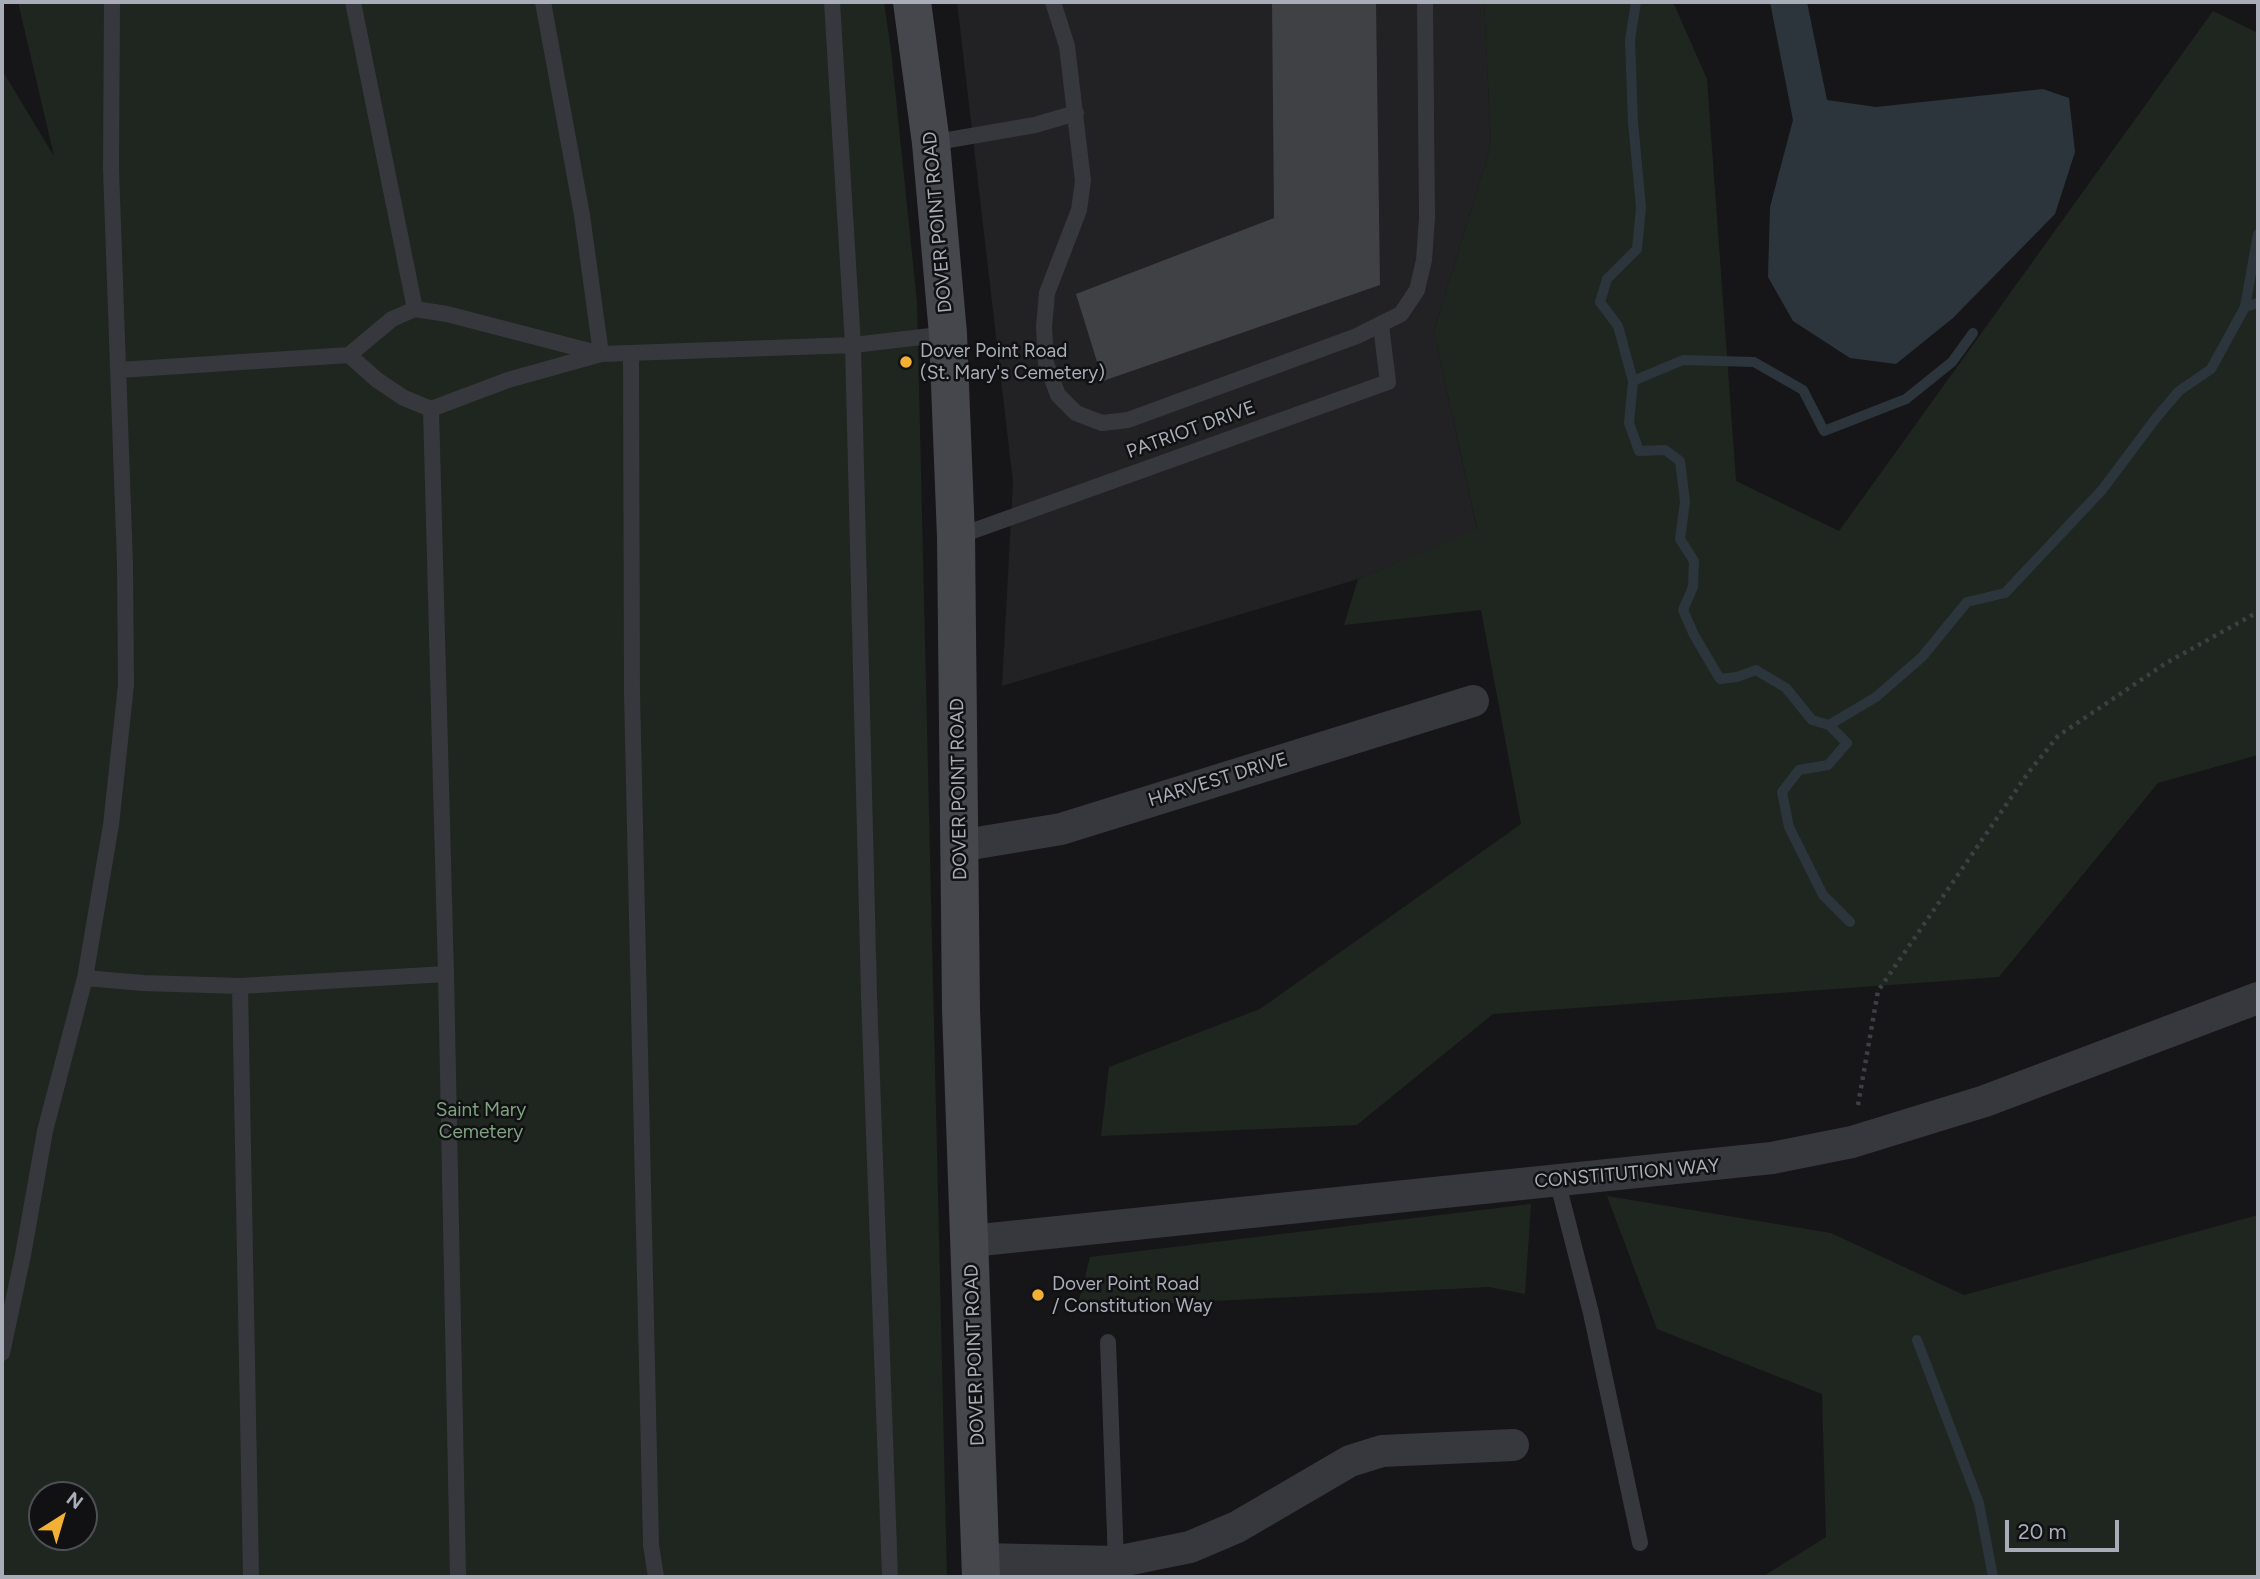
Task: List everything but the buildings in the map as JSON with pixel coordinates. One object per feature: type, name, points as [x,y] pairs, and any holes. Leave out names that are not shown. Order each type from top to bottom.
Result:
[{"type":"main road","name":"DOVER POINT ROAD","points":[[912,2],[931,143],[948,334],[956,537],[961,1009],[981,1568]]},
{"type":"street","name":"HARVEST DRIVE","points":[[959,846],[1061,829],[1473,701]]},
{"type":"street","name":"CONSTITUTION WAY","points":[[971,1241],[1772,1158],[1852,1142],[1984,1101],[2258,998]]},
{"type":"street","points":[[981,1568],[1120,1569],[1190,1547],[1237,1527],[1350,1461],[1382,1451],[1513,1446]]},
{"type":"lane","points":[[2,1353],[45,1130],[85,978],[111,825],[126,685],[119,369],[111,169],[112,2]]},
{"type":"lane","points":[[354,2],[415,309]]},
{"type":"lane","points":[[542,2],[582,215],[601,354]]},
{"type":"lane","points":[[832,2],[853,345],[869,995],[890,1577]]},
{"type":"lane","points":[[1053,2],[1067,46],[1083,181],[1079,210],[1047,293],[1044,327],[1046,363],[1058,395],[1076,413],[1102,423],[1128,420],[1381,326],[1401,314],[1417,290],[1424,260],[1427,218],[1425,2]]},
{"type":"lane","points":[[931,143],[1035,125],[1076,113]]},
{"type":"lane","points":[[119,369],[349,355],[392,319],[415,309],[447,314],[601,354],[853,345],[948,334]]},
{"type":"lane","name":"PATRIOT DRIVE","points":[[956,537],[1388,382],[1381,326]]},
{"type":"lane","points":[[349,355],[377,380],[404,398],[431,409],[508,380],[601,354]]},
{"type":"lane","points":[[632,354],[632,693],[651,1545],[656,1577]]},
{"type":"lane","points":[[431,409],[458,1577]]},
{"type":"lane","points":[[85,978],[240,986],[446,974]]},
{"type":"lane","points":[[240,986],[251,1577]]},
{"type":"lane","points":[[1557,1180],[1591,1313],[1640,1543]]},
{"type":"lane","points":[[1108,1342],[1120,1569]]},
{"type":"path","points":[[1852,1142],[1878,990],[2028,773],[2058,736],[2166,663],[2258,612]]},
{"type":"shaded area","points":[[957,2],[1484,2],[1491,145],[1434,331],[1477,530],[1358,579],[1002,686],[1013,482]]},
{"type":"shaded area","points":[[1770,2],[1807,2],[1827,100],[1876,107],[2043,89],[2069,98],[2075,152],[2055,214],[1953,318],[1896,364],[1850,358],[1793,321],[1768,277],[1770,207],[1793,120]]},
{"type":"green space","name":"Saint Mary Cemetery","points":[[18,2],[884,2],[917,302],[947,1577],[2,1577],[2,70],[54,156]]},
{"type":"green space","points":[[1484,2],[1673,2],[1707,79],[1736,481],[1839,531],[2213,11],[2258,33],[2258,755],[2158,783],[1999,977],[1493,1014],[1357,1125],[1101,1136],[1109,1067],[1260,1009],[1521,824],[1481,610],[1344,625],[1358,579],[1477,529],[1434,331],[1491,145]]},
{"type":"green space","points":[[1607,1196],[1831,1233],[1964,1295],[2258,1215],[2258,1577],[1762,1577],[1826,1537],[1822,1394],[1657,1329]]},
{"type":"green space","points":[[1531,1204],[1525,1294],[1489,1287],[1077,1308],[1090,1257]]},
{"type":"waterway","points":[[1636,2],[1630,40],[1633,122],[1641,207],[1637,249],[1607,279],[1600,302],[1618,326],[1633,381],[1629,423],[1639,451],[1665,450],[1680,461],[1685,502],[1680,539],[1694,561],[1693,587],[1683,610],[1694,635],[1720,679],[1737,677],[1756,670],[1786,688],[1812,720],[1829,725],[1847,743],[1828,765],[1799,770],[1782,792],[1789,827],[1823,895],[1850,922]]},
{"type":"waterway","points":[[2245,307],[2258,234]]},
{"type":"waterway","points":[[1829,725],[1876,697],[1922,657],[1967,602],[2005,593],[2102,490],[2179,391],[2211,369],[2245,307],[2258,303]]},
{"type":"waterway","points":[[1633,381],[1683,360],[1754,362],[1803,390],[1824,431],[1906,399],[1952,362],[1973,333]]},
{"type":"waterway","points":[[1917,1340],[1979,1503],[1993,1577]]},
{"type":"place","name":"Dover Point Road (St. Mary's Cemetery)","points":[[906,362]]},
{"type":"place","name":"Dover Point Road / Constitution Way","points":[[1038,1295]]}]
